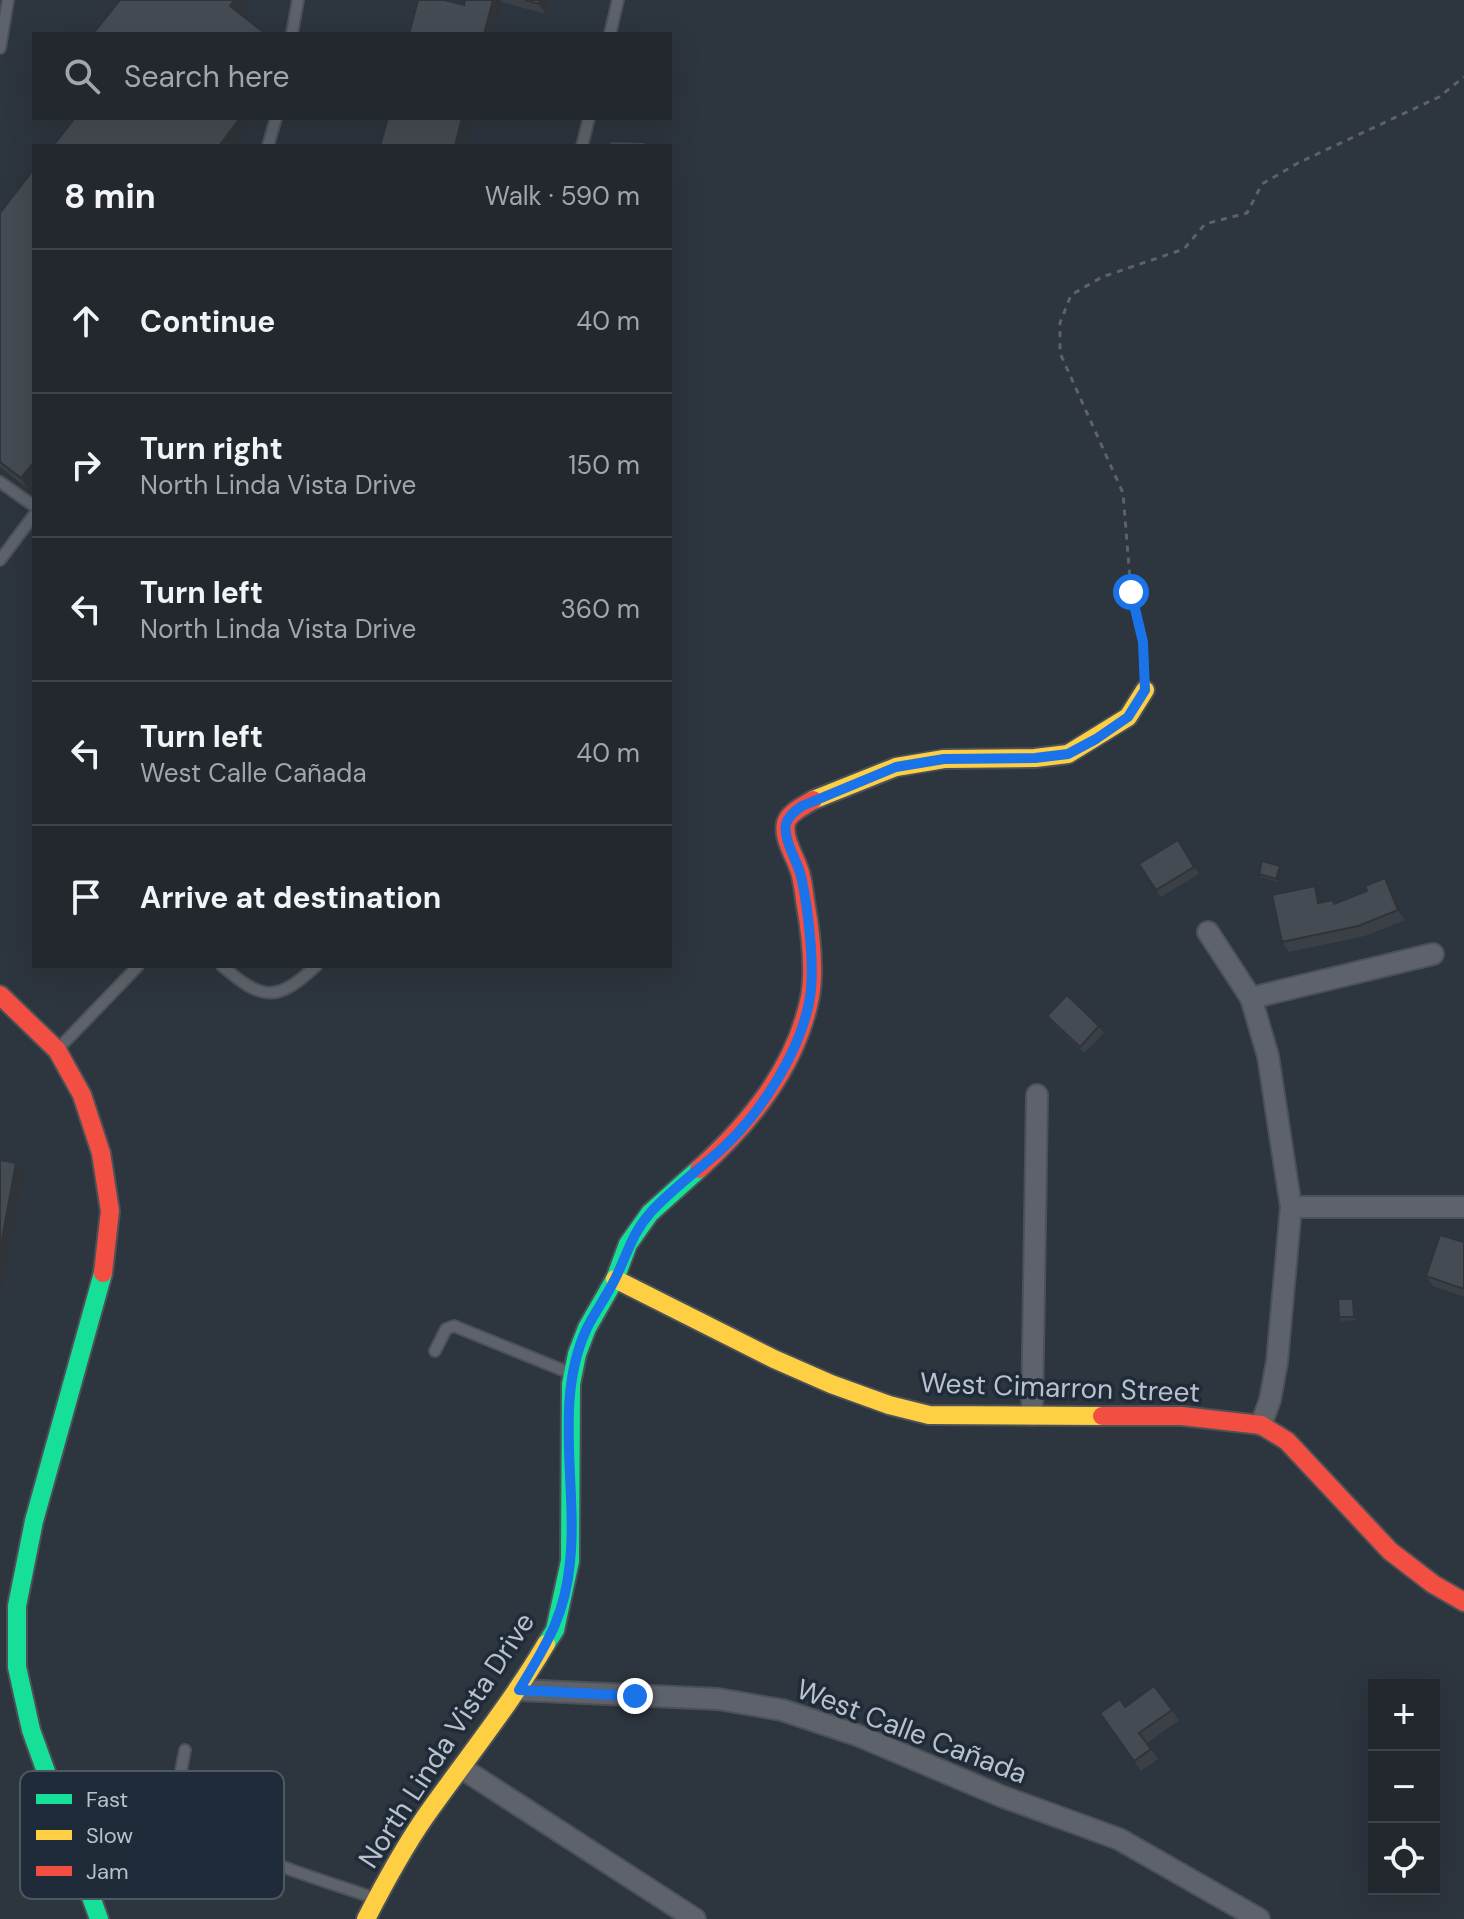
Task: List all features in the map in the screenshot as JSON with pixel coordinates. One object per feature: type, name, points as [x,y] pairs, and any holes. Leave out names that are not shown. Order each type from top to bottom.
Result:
[{"type":"street","name":"North Linda Vista Drive","points":[[366,1919],[424,1819],[519,1690],[555,1630],[570,1561],[573,1374],[587,1328],[615,1279],[628,1244],[650,1213],[726,1145],[763,1103],[795,1044],[810,996],[810,942],[801,874],[787,836],[786,823],[792,813],[814,799],[896,767],[944,759],[1035,758],[1068,754],[1128,717],[1145,690]]},
{"type":"street","points":[[1208,932],[1251,998],[1268,1056],[1291,1207],[1277,1362],[1270,1400],[1261,1425]]},
{"type":"street","points":[[1251,998],[1433,954]]},
{"type":"street","points":[[0,995],[57,1050],[82,1095],[101,1153],[110,1211],[103,1276],[15,1591],[17,1667],[28,1717],[47,1771]]},
{"type":"street","points":[[1032,1415],[1037,1095]]},
{"type":"street","points":[[1291,1207],[1464,1207]]},
{"type":"street","name":"West Cimarron Street","points":[[615,1279],[703,1326],[890,1407],[929,1415],[1182,1416],[1261,1425],[1287,1441],[1390,1551],[1433,1584],[1464,1602]]},
{"type":"street","name":"West Calle Cañada","points":[[519,1690],[718,1699],[782,1710],[857,1735],[1001,1796],[1119,1839],[1259,1919]]},
{"type":"street","points":[[463,1769],[695,1919]]},
{"type":"street","points":[[92,1899],[99,1919]]},
{"type":"lane","points":[[0,48],[8,0]]},
{"type":"lane","points":[[292,32],[298,0]]},
{"type":"lane","points":[[610,32],[618,0]]},
{"type":"lane","points":[[269,144],[275,120]]},
{"type":"lane","points":[[582,144],[588,120]]},
{"type":"lane","points":[[0,482],[32,505]]},
{"type":"lane","points":[[0,560],[32,518]]},
{"type":"lane","points":[[57,1050],[136,968]]},
{"type":"lane","points":[[225,968],[253,989],[273,994],[294,986],[314,968]]},
{"type":"lane","points":[[435,1351],[446,1329],[454,1326],[573,1374]]},
{"type":"lane","points":[[183,1771],[185,1750]]},
{"type":"lane","points":[[284,1868],[313,1875],[376,1899]]},
{"type":"path","points":[[1145,690],[1143,642],[1131,592],[1123,493],[1060,353],[1060,323],[1071,295],[1102,277],[1184,249],[1205,224],[1247,213],[1262,184],[1298,163],[1439,97],[1464,77]]},
{"type":"building","points":[[120,0],[234,0],[230,6],[263,32],[95,32]]},
{"type":"building","points":[[418,0],[444,0],[464,5],[465,0],[493,0],[485,32],[410,32]]},
{"type":"building","points":[[73,120],[238,120],[220,144],[55,144]]},
{"type":"building","points":[[387,120],[462,120],[456,144],[381,144]]},
{"type":"building","points":[[609,141],[646,142],[646,144],[609,144]]},
{"type":"building","points":[[32,172],[32,464],[21,478],[0,462],[0,213]]},
{"type":"building","points":[[1178,840],[1194,867],[1156,890],[1139,864]]},
{"type":"building","points":[[1262,861],[1280,866],[1276,879],[1259,874]]},
{"type":"building","points":[[1385,878],[1398,910],[1358,926],[1282,942],[1272,895],[1315,886],[1318,903],[1333,900],[1334,904],[1367,891],[1365,886]]},
{"type":"building","points":[[1067,995],[1099,1026],[1080,1047],[1047,1016]]},
{"type":"building","points":[[0,1160],[16,1163],[0,1250]]},
{"type":"building","points":[[1440,1235],[1464,1242],[1464,1289],[1426,1276]]},
{"type":"building","points":[[1338,1299],[1353,1299],[1354,1317],[1339,1317]]},
{"type":"building","points":[[1154,1686],[1172,1710],[1139,1733],[1151,1749],[1134,1761],[1100,1713],[1120,1699],[1125,1707]]},
{"type":"traffic: fast","points":[[546,1644],[555,1630],[570,1561],[571,1384],[577,1354],[587,1328],[615,1279],[628,1244],[650,1213],[699,1169]]},
{"type":"traffic: fast","points":[[46,1771],[31,1730],[17,1667],[17,1606],[34,1521],[103,1273]]},
{"type":"traffic: fast","points":[[92,1899],[99,1919]]},
{"type":"traffic: slow","points":[[813,800],[896,767],[944,759],[1035,758],[1068,754],[1128,717],[1145,690]]},
{"type":"traffic: slow","points":[[615,1279],[774,1359],[889,1405],[929,1415],[1102,1416]]},
{"type":"traffic: slow","points":[[366,1919],[417,1829],[503,1710],[546,1644]]},
{"type":"traffic: jam","points":[[699,1169],[736,1133],[768,1092],[794,1047],[803,1023],[811,986],[810,936],[802,879],[785,830],[790,816],[813,800]]},
{"type":"traffic: jam","points":[[0,995],[57,1050],[82,1095],[101,1153],[110,1211],[103,1273]]},
{"type":"traffic: jam","points":[[1102,1416],[1182,1416],[1261,1425],[1287,1441],[1390,1551],[1433,1584],[1464,1602]]},
{"type":"route","points":[[635,1696],[519,1690],[555,1630],[564,1599],[570,1561],[571,1384],[577,1354],[587,1328],[615,1279],[628,1244],[650,1213],[726,1145],[763,1103],[795,1044],[810,996],[810,929],[801,874],[787,836],[786,823],[792,813],[814,799],[896,767],[944,759],[1035,758],[1068,754],[1096,739],[1128,717],[1145,690],[1143,642],[1131,592]]}]
